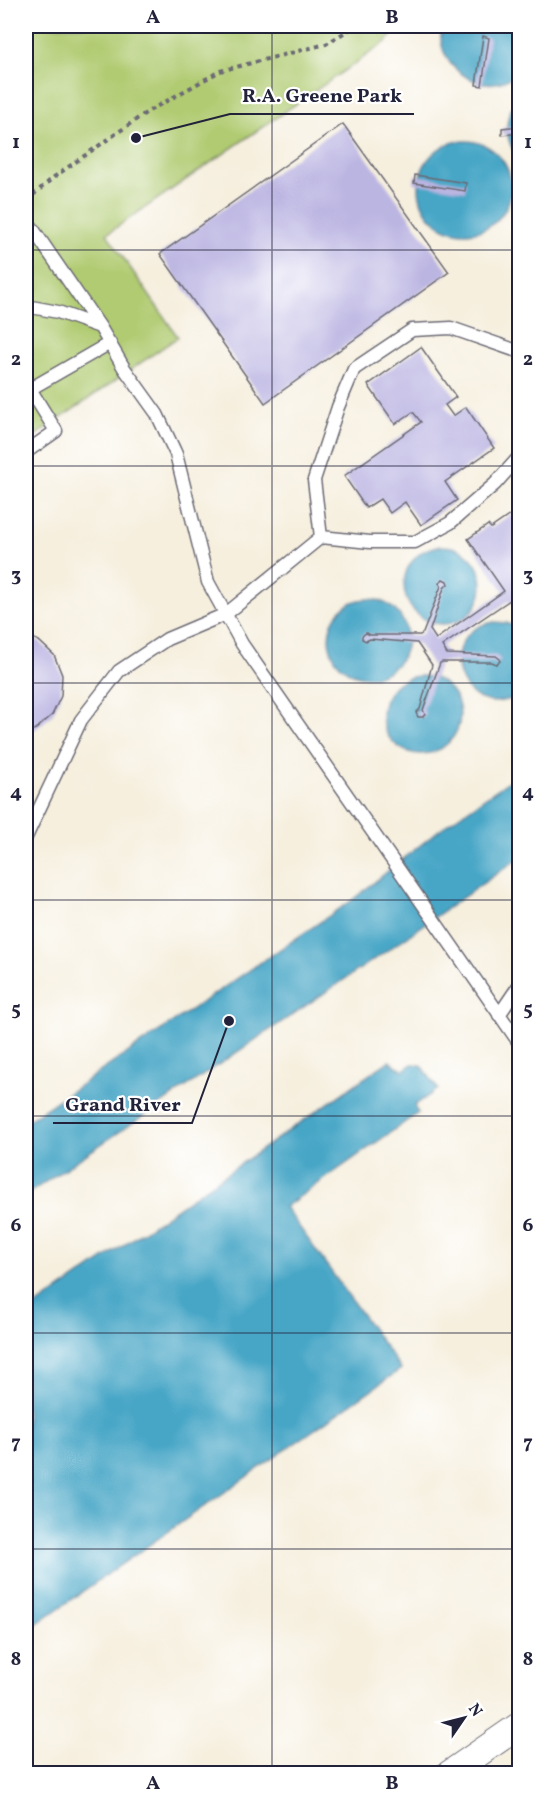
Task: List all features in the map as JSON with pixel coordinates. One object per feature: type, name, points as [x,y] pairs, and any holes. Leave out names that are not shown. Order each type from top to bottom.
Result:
[{"type":"street","points":[[449,1773],[519,1725]]},
{"type":"lane","points":[[26,219],[157,414],[177,454],[208,582],[242,644],[519,1044]]},
{"type":"lane","points":[[26,306],[58,312],[100,327]]},
{"type":"lane","points":[[321,537],[314,480],[338,407],[354,369],[412,330],[451,328],[519,352]]},
{"type":"lane","points":[[26,452],[56,430],[28,386],[110,343]]},
{"type":"lane","points":[[26,837],[81,720],[119,671],[168,639],[226,614],[321,537],[370,542],[415,542],[450,523],[495,484],[519,456]]},
{"type":"lane","points":[[499,1015],[519,984]]},
{"type":"path","points":[[26,201],[54,177],[147,112],[219,71],[326,44],[355,26]]},
{"type":"green space","points":[[26,26],[399,26],[386,42],[107,234],[178,337],[26,442]]},
{"type":"water","points":[[442,26],[519,26],[519,70],[507,79],[494,83],[480,82],[466,77],[446,56],[441,42]]},
{"type":"water","points":[[519,97],[519,160],[510,144],[507,128],[510,113]]},
{"type":"water","points":[[465,141],[483,144],[498,154],[508,169],[511,187],[508,205],[498,220],[483,230],[465,233],[447,230],[432,220],[422,205],[419,187],[422,169],[432,154],[447,144]]},
{"type":"water","points":[[443,546],[458,549],[471,557],[479,570],[482,585],[479,600],[471,613],[458,621],[443,624],[428,621],[415,613],[407,600],[404,585],[407,570],[415,557],[428,549]]},
{"type":"water","points":[[368,599],[383,602],[396,610],[404,623],[407,638],[404,653],[396,666],[383,674],[368,677],[353,674],[340,666],[332,653],[329,638],[332,623],[340,610],[353,602]]},
{"type":"water","points":[[494,622],[507,623],[519,629],[519,694],[502,701],[488,701],[475,696],[466,686],[460,674],[458,661],[460,647],[467,635],[480,626]]},
{"type":"water","points":[[413,676],[429,676],[443,682],[454,693],[460,707],[460,723],[454,737],[443,748],[429,754],[413,754],[399,748],[388,737],[382,723],[382,707],[388,693],[399,682]]},
{"type":"water","points":[[519,774],[519,858],[388,950],[26,1195],[26,1122],[351,901],[439,830]]},
{"type":"water","points":[[389,1061],[403,1070],[412,1064],[421,1065],[438,1089],[414,1106],[418,1113],[285,1207],[401,1369],[26,1631],[26,1313]]},
{"type":"building","points":[[483,36],[489,38],[482,86],[476,85]]},
{"type":"building","points":[[343,124],[449,272],[265,403],[160,254]]},
{"type":"building","points":[[520,126],[520,133],[502,135],[502,128]]},
{"type":"building","points":[[415,175],[466,183],[465,191],[414,183]]},
{"type":"building","points":[[421,347],[456,397],[445,405],[453,416],[466,407],[494,448],[445,482],[457,500],[421,525],[405,502],[390,513],[380,499],[366,508],[344,476],[421,422],[413,412],[395,424],[368,385]]},
{"type":"building","points":[[520,508],[520,613],[510,600],[442,646],[447,654],[496,656],[500,661],[496,664],[492,662],[440,663],[423,710],[425,714],[423,717],[418,717],[416,713],[420,709],[432,665],[417,643],[370,639],[366,641],[362,639],[362,636],[366,633],[370,635],[420,635],[423,633],[441,586],[439,583],[443,579],[448,584],[444,588],[430,630],[436,639],[504,591],[468,539],[488,525],[491,528]]},
{"type":"building","points":[[26,635],[39,641],[54,655],[62,675],[61,696],[52,715],[36,729],[26,732]]},
{"type":"place","name":"R.A. Greene Park","points":[[136,138]]},
{"type":"place","name":"Grand River","points":[[229,1021]]}]
